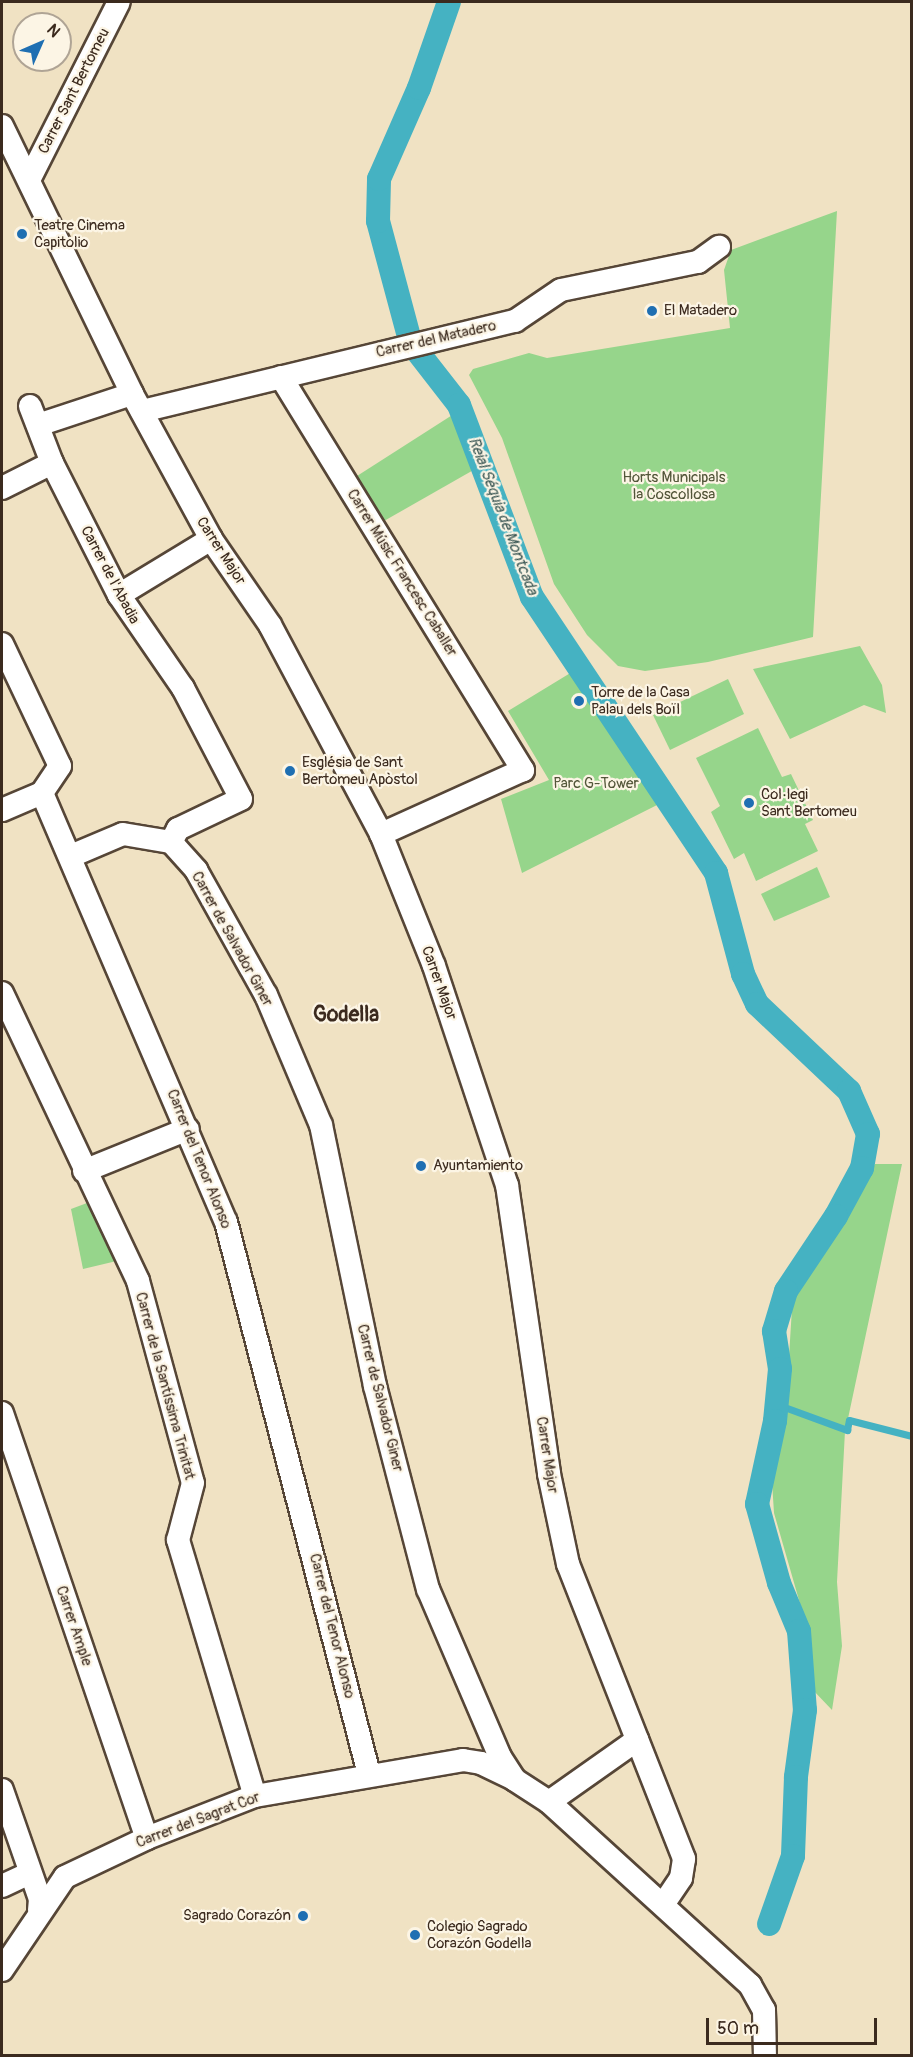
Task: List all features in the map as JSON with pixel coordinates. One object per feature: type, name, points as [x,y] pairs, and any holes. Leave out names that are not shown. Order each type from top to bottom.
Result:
[{"type":"street","name":"Carrer Sant Bertomeu","points":[[29,180],[119,2]]},
{"type":"street","name":"Carrer Major","points":[[2,126],[137,402],[210,539],[270,625],[381,834],[434,966],[507,1185],[549,1474],[568,1564],[684,1859],[681,1878],[664,1903]]},
{"type":"street","name":"Carrer del Matadero","points":[[34,416],[137,402],[281,377],[514,321],[561,290],[698,262],[719,247]]},
{"type":"street","name":"Carrer Músic Francesc Caballer","points":[[281,377],[523,770],[381,834]]},
{"type":"street","name":"Carrer de l'Abadia","points":[[34,416],[52,463],[119,595],[183,688],[241,799],[178,829],[171,843]]},
{"type":"street","points":[[2,488],[52,463]]},
{"type":"street","points":[[119,595],[210,539]]},
{"type":"street","points":[[2,644],[60,766],[42,793],[2,810]]},
{"type":"street","name":"Carrer del Tenor Alonso","points":[[42,793],[188,1129],[225,1222],[369,1774]]},
{"type":"street","points":[[71,856],[123,834],[171,843]]},
{"type":"street","name":"Carrer de Salvador Giner","points":[[171,843],[196,870],[266,995],[321,1125],[375,1386],[428,1589],[492,1740],[515,1780],[549,1802],[664,1903],[750,1985],[764,2010],[765,2055]]},
{"type":"street","name":"Carrer de la Santíssima Trinitat","points":[[2,993],[84,1171],[125,1248],[138,1281],[193,1483],[178,1540],[255,1796]]},
{"type":"street","points":[[84,1171],[188,1129]]},
{"type":"street","name":"Carrer Ample","points":[[2,1413],[11,1468],[147,1838]]},
{"type":"street","points":[[549,1802],[637,1740]]},
{"type":"street","name":"Carrer del Sagrat Cor","points":[[2,1970],[39,1910],[65,1876],[147,1838],[255,1796],[369,1774],[463,1760],[481,1763],[515,1780]]},
{"type":"street","points":[[2,1790],[40,1899],[39,1910]]},
{"type":"street","points":[[2,1886],[30,1873]]},
{"type":"green space","name":"Horts Municipals la Coscollosa","points":[[837,211],[813,637],[708,662],[645,671],[618,666],[587,635],[554,584],[502,438],[469,375],[473,369],[529,353],[547,358],[730,328],[724,270],[731,250]]},
{"type":"green space","points":[[457,412],[477,468],[384,521],[357,476]]},
{"type":"green space","points":[[860,646],[882,685],[886,713],[864,705],[790,739],[753,669]]},
{"type":"green space","name":"Parc G-Tower","points":[[572,672],[665,801],[522,873],[501,799],[549,780],[508,711]]},
{"type":"green space","points":[[728,679],[744,714],[670,750],[653,715]]},
{"type":"green space","points":[[758,728],[782,777],[791,774],[813,820],[805,824],[818,851],[756,881],[744,853],[734,859],[711,812],[720,806],[696,758]]},
{"type":"green space","points":[[817,867],[830,897],[774,921],[761,894]]},
{"type":"green space","points":[[875,1164],[902,1164],[846,1428],[786,1405],[792,1308],[798,1287],[812,1263],[834,1237]]},
{"type":"green space","points":[[95,1200],[125,1259],[83,1269],[71,1209]]},
{"type":"green space","points":[[787,1409],[845,1431],[837,1582],[842,1646],[832,1710],[812,1689],[807,1628],[774,1513],[772,1482]]},
{"type":"waterway","name":"Reial Séquia de Montcada","points":[[408,333],[378,221],[379,179],[419,88],[449,2]]},
{"type":"waterway","name":"Reial Séquia de Montcada","points":[[417,351],[459,405],[532,597],[716,873],[743,974],[757,1004],[849,1091],[868,1134],[862,1168],[836,1216],[786,1291],[774,1331],[780,1369],[775,1421],[757,1504],[779,1583],[799,1631],[805,1710],[796,1777],[793,1856],[769,1924]]},
{"type":"waterway","points":[[776,1404],[847,1430],[849,1420],[912,1436]]},
{"type":"place","name":"Teatre Cinema Capitolio","points":[[22,234]]},
{"type":"place","name":"El Matadero","points":[[652,311]]},
{"type":"place","name":"Torre de la Casa Palau dels Boïl","points":[[579,701]]},
{"type":"place","name":"Església de Sant Bertomeu Apòstol","points":[[290,771]]},
{"type":"place","name":"Col·legi Sant Bertomeu","points":[[749,803]]},
{"type":"place","name":"Ayuntamiento","points":[[421,1166]]},
{"type":"place","name":"Sagrado Corazón","points":[[303,1916]]},
{"type":"place","name":"Colegio Sagrado Corazón Godella","points":[[415,1935]]},
{"type":"district","name":"Godella","points":[[346,1015]]}]
